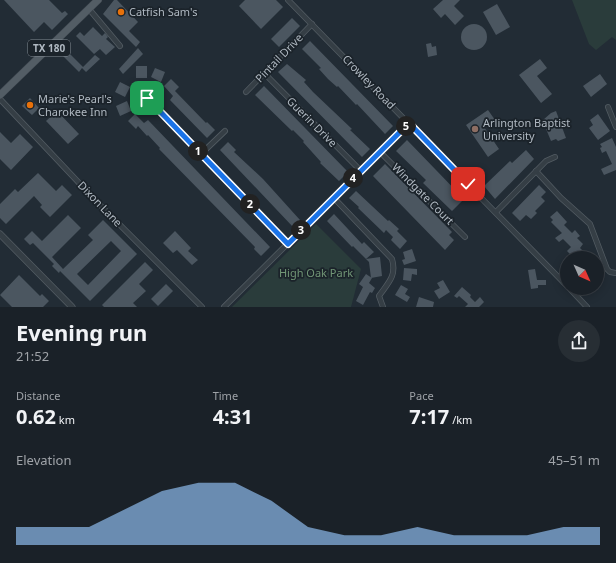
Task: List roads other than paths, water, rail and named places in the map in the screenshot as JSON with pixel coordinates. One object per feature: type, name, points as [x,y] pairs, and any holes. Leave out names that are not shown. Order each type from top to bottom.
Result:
[{"type":"main road","name":"TX 180","points":[[0,95],[98,0]]},
{"type":"street","name":"Crowley Road","points":[[288,0],[560,279]]},
{"type":"street","points":[[89,9],[120,46]]},
{"type":"street","name":"Pintail Drive","points":[[246,92],[312,24]]},
{"type":"street","name":"Guerin Drive","points":[[264,73],[361,171]]},
{"type":"street","points":[[147,98],[288,244]]},
{"type":"street","name":"Dixon Lane","points":[[0,99],[97,202],[202,307]]},
{"type":"street","points":[[608,107],[616,127]]},
{"type":"street","points":[[224,307],[409,123]]},
{"type":"street","points":[[201,154],[225,131]]},
{"type":"street","name":"Windgate Court","points":[[380,152],[465,237]]},
{"type":"street","points":[[496,212],[546,161],[555,157]]},
{"type":"street","points":[[536,171],[561,198],[590,224],[607,269],[610,272],[616,273]]},
{"type":"street","points":[[334,198],[392,259],[394,274],[379,296],[383,306]]},
{"type":"street","points":[[0,234],[72,307]]},
{"type":"street","points":[[576,295],[587,307]]},
{"type":"place","name":"Catfish Sam's","points":[[121,12]]},
{"type":"place","name":"Marie's Pearl's Charokee Inn","points":[[30,105]]},
{"type":"place","name":"Arlington Baptist University","points":[[475,129]]},
{"type":"park label","name":"High Oak Park","points":[[316,273]]}]
